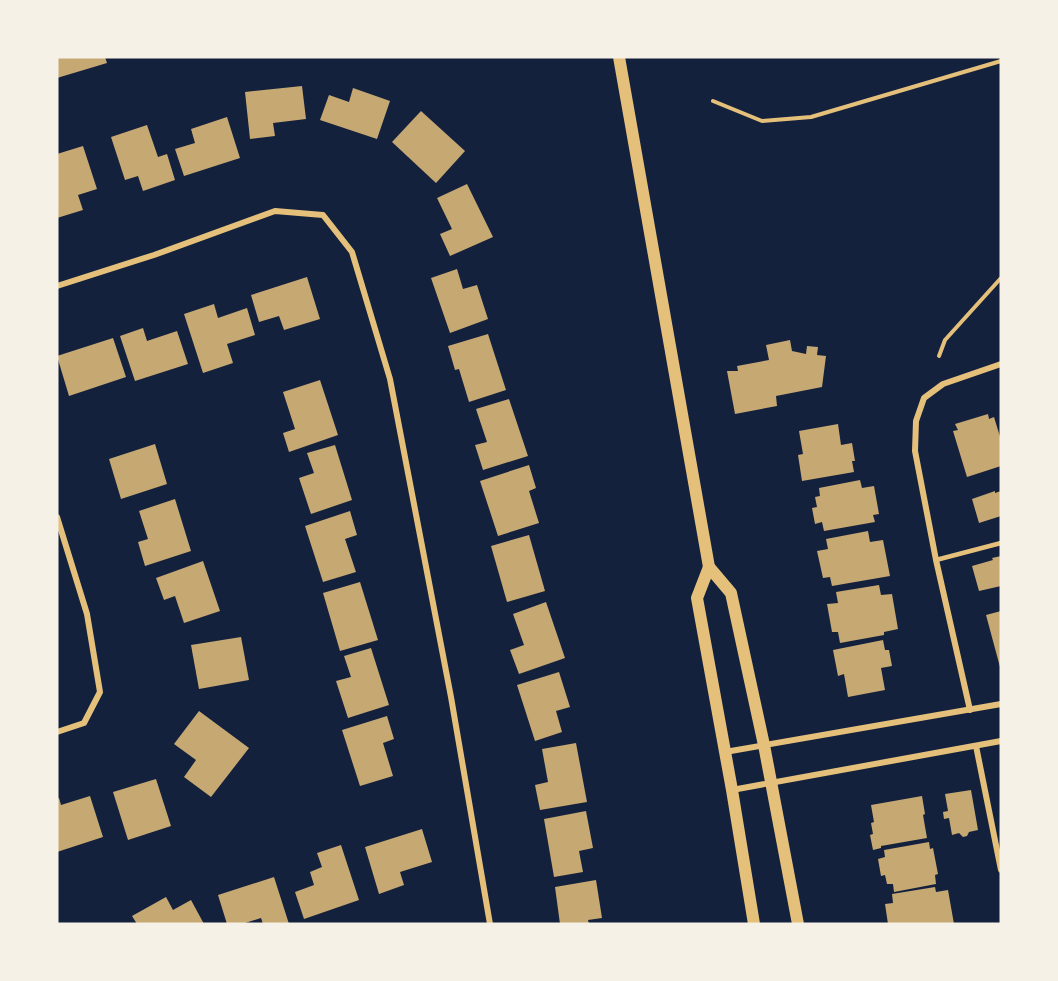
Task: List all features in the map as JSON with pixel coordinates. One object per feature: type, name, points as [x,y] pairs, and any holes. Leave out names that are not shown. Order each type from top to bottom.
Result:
[{"type":"main road","points":[[619,57],[709,567],[731,593],[772,783],[798,924]]},
{"type":"main road","points":[[709,567],[697,598],[754,924]]},
{"type":"street","points":[[57,286],[154,255],[275,211],[322,215],[352,252],[390,379],[452,697],[490,924]]},
{"type":"street","points":[[970,710],[936,560],[915,451],[916,421],[924,398],[943,384],[1001,364]]},
{"type":"street","points":[[57,517],[87,614],[100,692],[84,723],[57,732]]},
{"type":"street","points":[[725,752],[1001,704]]},
{"type":"street","points":[[732,790],[1001,741]]},
{"type":"street","points":[[976,746],[1001,870]]},
{"type":"lane","points":[[936,560],[1001,543]]},
{"type":"path","points":[[713,101],[762,121],[811,117],[1001,61]]},
{"type":"path","points":[[939,356],[945,340],[1001,278]]},
{"type":"building","points":[[57,57],[105,57],[107,63],[57,78]]},
{"type":"building","points":[[302,86],[306,119],[273,123],[275,136],[250,139],[245,92]]},
{"type":"building","points":[[353,88],[390,101],[377,139],[320,120],[329,95],[349,102]]},
{"type":"building","points":[[421,111],[465,151],[436,183],[392,142]]},
{"type":"building","points":[[227,117],[240,158],[184,176],[175,149],[195,143],[191,129]]},
{"type":"building","points":[[147,125],[158,157],[167,154],[175,180],[143,191],[138,176],[125,180],[111,137]]},
{"type":"building","points":[[83,146],[97,189],[78,195],[83,210],[57,218],[57,154]]},
{"type":"building","points":[[467,184],[493,237],[450,256],[440,234],[452,229],[437,198]]},
{"type":"building","points":[[457,269],[463,289],[477,285],[488,319],[450,333],[431,278]]},
{"type":"building","points":[[307,277],[320,319],[284,330],[279,316],[259,322],[251,295]]},
{"type":"building","points":[[214,304],[218,318],[247,308],[255,335],[227,344],[233,363],[203,373],[184,314]]},
{"type":"building","points":[[143,328],[147,341],[177,331],[188,364],[135,381],[120,336]]},
{"type":"building","points":[[488,334],[506,390],[469,402],[459,369],[455,370],[448,346]]},
{"type":"building","points":[[113,338],[126,377],[69,396],[57,356]]},
{"type":"building","points":[[790,340],[792,351],[806,354],[807,346],[818,347],[817,355],[826,356],[822,387],[776,396],[777,406],[735,414],[727,371],[738,371],[737,366],[769,360],[766,345]]},
{"type":"building","points":[[320,380],[338,435],[289,452],[283,433],[295,429],[283,392]]},
{"type":"building","points":[[509,399],[528,456],[483,470],[475,445],[487,442],[476,409]]},
{"type":"building","points":[[988,414],[989,419],[994,417],[1001,440],[1001,466],[967,477],[953,431],[958,430],[955,424]]},
{"type":"building","points":[[838,424],[841,445],[852,443],[854,472],[802,481],[798,455],[803,454],[799,431]]},
{"type":"building","points":[[155,444],[167,484],[121,499],[109,459]]},
{"type":"building","points":[[335,445],[352,500],[311,514],[299,478],[314,473],[307,453]]},
{"type":"building","points":[[529,465],[536,488],[529,491],[539,523],[498,536],[480,481]]},
{"type":"building","points":[[860,480],[862,488],[874,486],[879,514],[873,515],[875,522],[824,531],[822,522],[815,524],[812,508],[817,507],[815,497],[820,496],[819,488]]},
{"type":"building","points":[[995,491],[995,493],[1001,491],[1001,516],[979,523],[972,499]]},
{"type":"building","points":[[175,499],[191,551],[145,566],[138,542],[148,539],[139,511]]},
{"type":"building","points":[[350,511],[357,535],[345,539],[356,572],[323,582],[305,526]]},
{"type":"building","points":[[868,531],[870,542],[883,540],[890,576],[832,586],[830,577],[823,578],[817,551],[828,549],[826,539]]},
{"type":"building","points":[[529,535],[545,591],[507,602],[491,546]]},
{"type":"building","points":[[1001,556],[1001,586],[979,591],[972,566]]},
{"type":"building","points":[[203,561],[220,611],[184,623],[175,596],[164,600],[156,578]]},
{"type":"building","points":[[360,582],[378,640],[340,651],[323,593]]},
{"type":"building","points":[[879,585],[881,595],[892,594],[898,629],[884,632],[884,635],[840,643],[838,632],[832,632],[827,604],[838,603],[836,592]]},
{"type":"building","points":[[546,602],[565,658],[519,674],[510,650],[524,645],[513,614]]},
{"type":"building","points":[[1001,611],[1001,667],[1000,667],[986,615]]},
{"type":"building","points":[[241,637],[249,680],[199,689],[191,645]]},
{"type":"building","points":[[883,640],[885,650],[889,650],[892,666],[881,668],[885,690],[848,697],[844,674],[838,676],[833,650]]},
{"type":"building","points":[[371,648],[389,705],[348,718],[336,681],[351,677],[344,656]]},
{"type":"building","points":[[559,672],[570,707],[556,711],[562,732],[535,741],[517,685]]},
{"type":"building","points":[[199,711],[249,748],[211,797],[184,777],[196,760],[174,744]]},
{"type":"building","points":[[387,716],[394,739],[383,743],[393,776],[360,786],[342,730]]},
{"type":"building","points":[[576,743],[587,802],[540,810],[535,785],[548,782],[542,749]]},
{"type":"building","points":[[156,779],[171,826],[128,840],[113,792]]},
{"type":"building","points":[[971,790],[978,830],[969,832],[963,837],[959,833],[952,835],[949,818],[944,819],[943,812],[948,811],[945,794]]},
{"type":"building","points":[[90,796],[103,837],[57,852],[57,798],[61,805]]},
{"type":"building","points":[[922,796],[927,838],[881,846],[873,850],[870,835],[873,834],[871,823],[874,822],[871,805]]},
{"type":"building","points":[[586,811],[593,848],[579,851],[583,872],[554,877],[544,819]]},
{"type":"building","points":[[422,829],[432,862],[400,872],[404,885],[379,894],[365,847]]},
{"type":"building","points":[[929,842],[930,849],[933,848],[938,874],[935,875],[936,884],[894,892],[893,884],[887,884],[885,875],[881,876],[878,859],[885,857],[884,850]]},
{"type":"building","points":[[341,845],[359,900],[304,919],[295,892],[314,885],[310,872],[322,867],[317,853]]},
{"type":"building","points":[[274,877],[289,924],[263,924],[261,918],[242,924],[227,924],[218,895]]},
{"type":"building","points":[[596,880],[602,918],[588,920],[589,924],[560,924],[555,887]]},
{"type":"building","points":[[935,887],[936,892],[948,890],[954,924],[888,924],[885,904],[893,903],[892,894]]},
{"type":"building","points":[[166,897],[173,910],[191,900],[204,924],[137,924],[132,916]]}]
